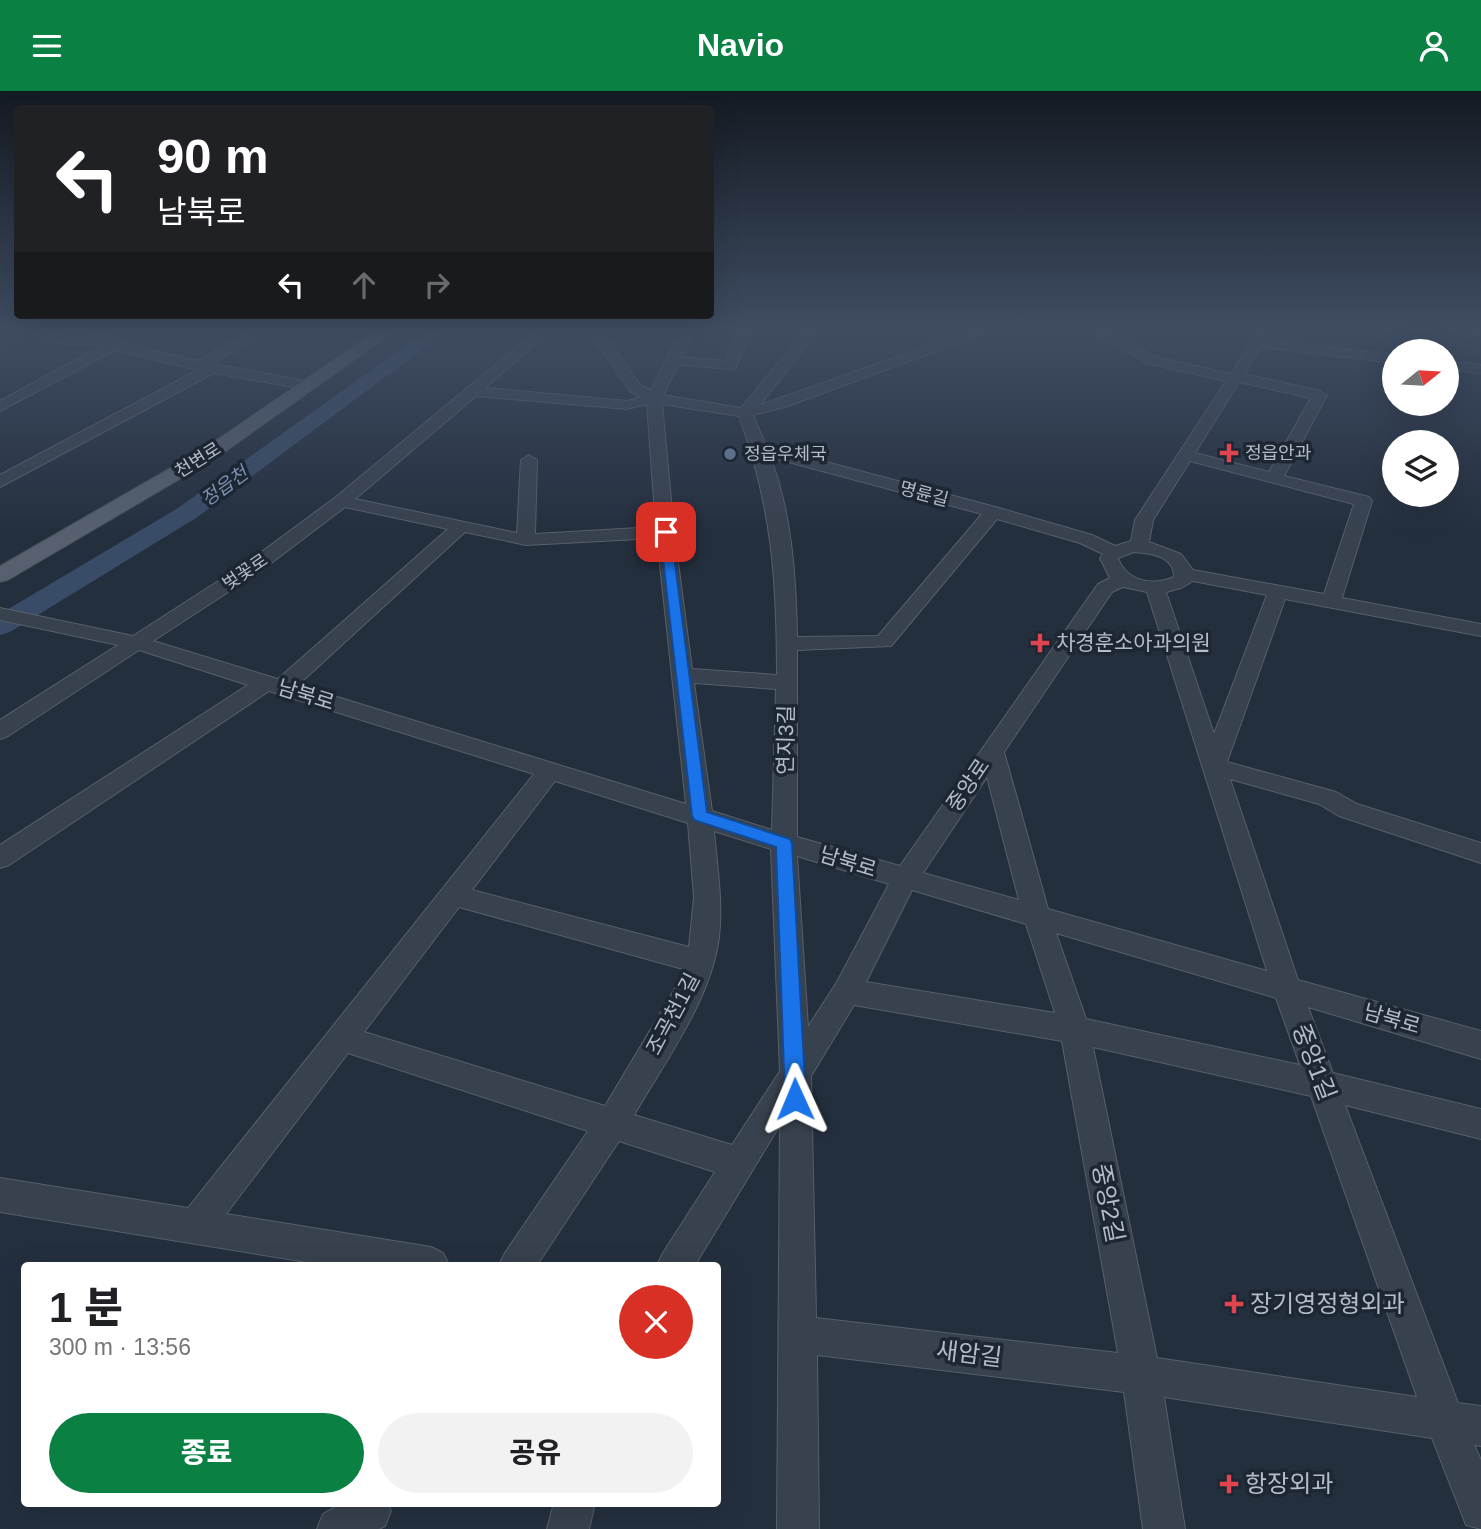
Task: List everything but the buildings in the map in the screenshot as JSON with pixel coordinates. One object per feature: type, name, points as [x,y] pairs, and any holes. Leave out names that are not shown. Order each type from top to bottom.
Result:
[{"type":"main road","name":"천변로","points":[[0,575],[161,483],[291,398]]},
{"type":"street","points":[[0,407],[15,398]]},
{"type":"street","points":[[0,482],[150,398]]},
{"type":"street","name":"벚꽃로","points":[[0,731],[255,566],[342,501],[465,398]]},
{"type":"street","points":[[551,398],[627,405],[654,398]]},
{"type":"street","name":"조곡천1길","points":[[519,1262],[612,1122],[693,985],[705,938],[707,897],[700,816],[666,532],[654,398]]},
{"type":"street","points":[[655,398],[745,413],[797,398]]},
{"type":"street","points":[[745,413],[757,398]]},
{"type":"street","points":[[1139,546],[1144,520],[1223,398]]},
{"type":"street","points":[[1271,478],[1278,473],[1318,398]]},
{"type":"street","name":"연지3길","points":[[745,413],[762,450],[782,541],[787,644],[784,843],[795,1072]]},
{"type":"street","name":"명륜길","points":[[762,450],[993,512],[1086,539],[1114,552]]},
{"type":"street","points":[[1186,455],[1363,502],[1331,602]]},
{"type":"street","points":[[526,540],[529,460]]},
{"type":"street","points":[[342,501],[526,540],[666,532]]},
{"type":"street","points":[[787,644],[884,642],[993,512]]},
{"type":"street","points":[[1144,520],[1123,533],[1086,539],[1114,584],[1159,598],[1225,582]]},
{"type":"street","points":[[1144,520],[1189,561],[1225,582]]},
{"type":"street","points":[[0,858],[274,686],[461,527]]},
{"type":"street","points":[[1114,584],[1109,558],[1114,552],[1139,546],[1160,550],[1174,557],[1183,566],[1185,574],[1184,580],[1159,598]]},
{"type":"street","points":[[1185,574],[1481,630]]},
{"type":"street","name":"중앙로","points":[[677,1262],[847,991],[905,879],[992,750],[1114,584]]},
{"type":"street","points":[[1278,593],[1214,766],[1327,799],[1348,810],[1481,853]]},
{"type":"street","name":"중앙1길","points":[[1159,598],[1287,989],[1463,1422],[1481,1510]]},
{"type":"street","name":"남북로","points":[[0,614],[137,643],[784,843],[1481,1045]]},
{"type":"street","points":[[684,675],[787,683]]},
{"type":"street","name":"중앙2길","points":[[992,750],[1037,917],[1075,1030],[1141,1375],[1164,1529]]},
{"type":"street","points":[[195,1227],[550,770]]},
{"type":"street","points":[[453,895],[699,962]]},
{"type":"street","points":[[847,991],[1075,1030],[1481,1123]]},
{"type":"street","points":[[342,1038],[737,1163]]},
{"type":"street","points":[[795,1072],[798,1529]]},
{"type":"street","points":[[0,1195],[412,1262]]},
{"type":"street","name":"새암길","points":[[796,1334],[1141,1375]]},
{"type":"street","points":[[1141,1375],[1463,1422]]},
{"type":"street","points":[[568,1529],[574,1507]]},
{"type":"waterway","name":"정읍천","points":[[0,626],[187,513],[345,398]]},
{"type":"place","name":"정읍안과","points":[[1229,453]]},
{"type":"place","name":"정읍우체국","points":[[730,454]]},
{"type":"place","name":"차경훈소아과의원","points":[[1040,643]]},
{"type":"place","name":"장기영정형외과","points":[[1234,1304]]},
{"type":"place","name":"항장외과","points":[[1229,1484]]},
{"type":"route","points":[[666,532],[700,816],[784,843],[795,1099]]}]
